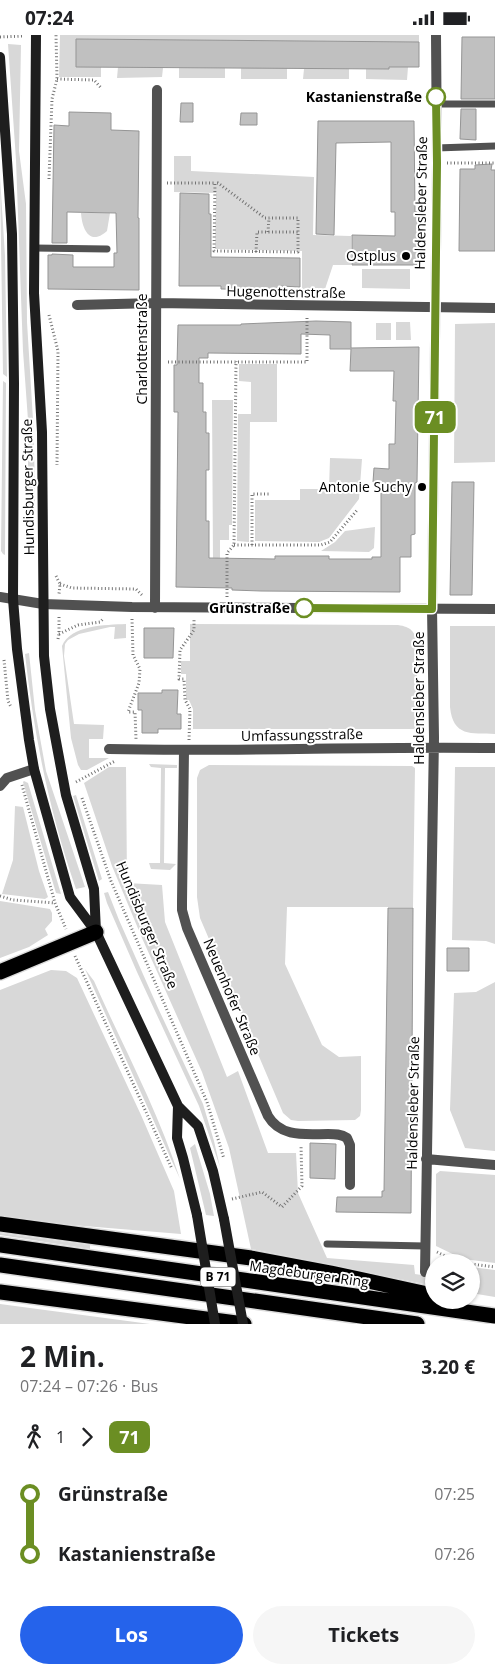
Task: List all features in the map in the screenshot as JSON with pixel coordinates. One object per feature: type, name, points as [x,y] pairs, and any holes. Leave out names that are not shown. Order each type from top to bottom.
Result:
[{"type":"highway","points":[[0,972],[96,932]]},
{"type":"highway","points":[[0,1224],[251,1258],[331,1273],[423,1293],[425,1295]]},
{"type":"highway","name":"Magdeburger Ring","points":[[0,1245],[425,1305]]},
{"type":"highway","name":"B 71","points":[[0,1265],[417,1324]]},
{"type":"highway","points":[[0,1291],[243,1324]]},
{"type":"highway","name":"Magdeburger Ring","points":[[449,1309],[495,1316]]},
{"type":"main road","name":"Hundisburger Straße","points":[[36,35],[34,313],[42,432],[44,656],[51,717],[66,795],[94,889],[96,932]]},
{"type":"main road","name":"Hundisburger Straße","points":[[0,57],[12,234],[14,383],[13,599],[22,696],[34,769],[70,897],[96,932],[178,1107],[198,1126],[213,1171],[224,1219],[243,1324]]},
{"type":"main road","name":"Hundisburger Straße","points":[[178,1107],[177,1138],[197,1215],[216,1324]]},
{"type":"street","name":"Haldensleber Straße","points":[[425,1254],[434,747],[432,609],[435,469],[436,35]]},
{"type":"street","name":"Charlottenstraße","points":[[155,607],[157,90]]},
{"type":"street","name":"Hugenottenstraße","points":[[77,305],[156,303],[495,308]]},
{"type":"street","points":[[0,597],[43,604],[113,607],[495,609]]},
{"type":"street","name":"Umfassungsstraße","points":[[113,749],[495,748]]},
{"type":"street","name":"Neuenhofer Straße","points":[[187,750],[182,874],[184,918],[268,1117],[280,1129],[293,1134],[342,1135],[348,1139],[350,1145],[350,1185]]},
{"type":"street","points":[[0,786],[7,777],[34,769]]},
{"type":"street","points":[[426,1159],[495,1165]]},
{"type":"lane","points":[[436,104],[495,104]]},
{"type":"lane","points":[[436,148],[495,146]]},
{"type":"lane","points":[[34,248],[108,249]]},
{"type":"lane","points":[[326,1244],[425,1246]]},
{"type":"path","points":[[49,188],[52,99],[57,79],[56,35]]},
{"type":"path","points":[[57,79],[94,80],[102,89]]},
{"type":"path","points":[[437,163],[495,163]]},
{"type":"path","points":[[156,183],[215,183],[218,183],[264,218],[298,218],[298,252],[214,251],[215,183]]},
{"type":"path","points":[[268,232],[269,218]]},
{"type":"path","points":[[256,252],[257,232],[298,233]]},
{"type":"path","points":[[157,362],[307,362],[307,306]]},
{"type":"path","points":[[226,608],[227,553],[234,545],[236,361]]},
{"type":"path","points":[[252,545],[252,494],[270,494]]},
{"type":"path","points":[[234,545],[321,545],[330,542],[358,509]]},
{"type":"path","points":[[60,584],[72,588],[136,589],[155,607]]},
{"type":"path","points":[[56,644],[59,635],[78,625],[100,622],[113,607]]},
{"type":"path","points":[[132,607],[133,655],[140,669],[140,676],[128,712],[135,712],[136,749]]},
{"type":"path","points":[[187,750],[190,709],[184,700],[184,679],[179,679],[180,650],[194,630],[195,608]]},
{"type":"path","points":[[76,782],[116,761],[113,749]]},
{"type":"path","name":"Hundisburger Straße","points":[[74,774],[112,881],[207,1102],[225,1163]]},
{"type":"path","points":[[0,896],[13,900],[55,903]]},
{"type":"path","points":[[78,962],[175,1177]]},
{"type":"path","points":[[232,1199],[262,1192],[282,1207],[302,1186],[301,1134]]},
{"type":"path","points":[[231,1192],[233,1206]]},
{"type":"path","points":[[425,1246],[441,1254]]},
{"type":"path","points":[[480,1265],[495,1267]]},
{"type":"shaded area","points":[[60,35],[419,35],[419,42],[76,39],[76,67],[101,67],[101,77],[59,77]]},
{"type":"shaded area","points":[[8,44],[21,45],[19,151],[26,204],[27,322],[35,485],[34,556],[28,556],[28,420],[23,351],[16,160]]},
{"type":"shaded area","points":[[118,67],[163,68],[162,77],[117,78]]},
{"type":"shaded area","points":[[389,67],[408,67],[407,80],[366,79],[366,69],[389,69]]},
{"type":"shaded area","points":[[179,68],[225,68],[225,78],[179,78]]},
{"type":"shaded area","points":[[241,68],[287,68],[287,79],[241,79]]},
{"type":"shaded area","points":[[304,69],[349,69],[349,79],[303,79]]},
{"type":"shaded area","points":[[174,156],[191,156],[191,171],[314,177],[313,235],[351,236],[351,265],[333,265],[325,289],[302,289],[302,251],[215,249],[216,193],[174,192]]},
{"type":"shaded area","points":[[0,177],[5,256],[7,377],[3,374]]},
{"type":"shaded area","points":[[81,213],[110,213],[107,231],[95,237],[88,234],[83,224]]},
{"type":"shaded area","points":[[362,269],[410,269],[410,289],[362,288]]},
{"type":"shaded area","points":[[396,322],[410,322],[411,340],[396,340]]},
{"type":"shaded area","points":[[376,323],[391,323],[391,340],[376,340]]},
{"type":"shaded area","points":[[495,323],[495,462],[454,463],[455,324]]},
{"type":"shaded area","points":[[239,364],[277,364],[277,422],[250,422],[249,542],[237,541],[238,414],[251,414],[251,382],[239,381]]},
{"type":"shaded area","points":[[3,381],[6,383],[5,555],[1,551]]},
{"type":"shaded area","points":[[212,400],[233,400],[232,525],[229,525],[229,540],[220,540],[220,561],[213,561]]},
{"type":"shaded area","points":[[330,458],[362,459],[359,499],[329,538],[319,542],[255,541],[255,500],[300,500],[300,489],[329,489]]},
{"type":"shaded area","points":[[375,527],[374,548],[369,552],[321,551],[335,542],[345,531]]},
{"type":"shaded area","points":[[126,624],[126,638],[114,639],[115,627],[110,627],[79,634],[68,640],[65,644],[64,656],[74,724],[104,725],[103,739],[89,739],[89,758],[109,758],[87,770],[81,770],[71,738],[62,646],[66,639],[81,630],[90,627]]},
{"type":"shaded area","points":[[190,624],[398,625],[406,627],[414,633],[417,644],[417,729],[193,729],[193,709],[189,700],[186,700],[186,674],[181,674],[181,661],[190,661]]},
{"type":"shaded area","points":[[450,626],[495,626],[495,734],[478,734],[465,731],[455,724],[452,717],[450,707]]},
{"type":"shaded area","points":[[29,653],[35,710],[46,771],[85,887],[76,889],[50,802],[38,743],[25,654]]},
{"type":"shaded area","points":[[149,764],[177,765],[177,768],[165,768],[164,863],[176,864],[170,870],[151,869],[149,863],[160,863],[161,768],[151,767]]},
{"type":"shaded area","points":[[209,765],[412,766],[415,768],[413,907],[287,907],[285,964],[322,1045],[339,1057],[361,1056],[361,1110],[360,1116],[355,1120],[298,1121],[291,1120],[283,1113],[200,918],[197,897],[197,778],[200,770]]},
{"type":"shaded area","points":[[109,767],[126,767],[127,883],[162,885],[165,922],[227,1077],[238,1071],[268,1153],[296,1153],[298,1193],[327,1258],[414,1265],[415,1274],[425,1276],[425,1284],[251,1249],[229,1148],[202,1072],[112,866],[84,783]]},
{"type":"shaded area","points":[[455,767],[495,767],[495,944],[486,941],[452,940]]},
{"type":"shaded area","points":[[24,781],[28,783],[61,894],[56,893]]},
{"type":"shaded area","points":[[76,795],[102,879],[99,881],[73,796]]},
{"type":"shaded area","points":[[15,806],[23,807],[39,871],[48,897],[45,899],[2,894],[13,860]]},
{"type":"shaded area","points":[[108,892],[158,1008],[203,1104],[220,1167],[199,1106],[107,903],[104,893]]},
{"type":"shaded area","points":[[0,901],[50,909],[52,921],[45,929],[48,935],[29,947],[0,958]]},
{"type":"shaded area","points":[[85,969],[94,981],[151,1103],[180,1179]]},
{"type":"shaded area","points":[[51,970],[66,971],[77,978],[174,1191],[181,1234],[60,1224],[0,1216],[0,990]]},
{"type":"shaded area","points":[[495,982],[495,1151],[465,1148],[450,1110],[454,993],[476,992]]},
{"type":"shaded area","points":[[195,1144],[210,1194],[214,1216],[206,1215],[190,1148]]},
{"type":"shaded area","points":[[440,1171],[495,1175],[495,1263],[480,1261],[480,1254],[453,1254],[436,1246],[436,1174]]},
{"type":"shaded area","points":[[0,1233],[90,1245],[90,1249],[0,1235]]},
{"type":"shaded area","points":[[480,1268],[495,1270],[495,1297],[480,1294]]},
{"type":"shaded area","points":[[0,1304],[150,1324],[0,1324]]},
{"type":"building","points":[[462,37],[495,37],[495,99],[461,99]]},
{"type":"building","points":[[76,39],[419,42],[419,67],[389,67],[389,69],[76,67]]},
{"type":"building","points":[[181,103],[193,103],[193,122],[180,122]]},
{"type":"building","points":[[461,109],[476,109],[476,140],[460,139]]},
{"type":"building","points":[[69,112],[111,113],[111,130],[139,131],[139,290],[48,289],[48,255],[73,255],[73,267],[114,267],[114,253],[117,253],[116,213],[67,212],[67,243],[52,243],[54,125],[69,126]]},
{"type":"building","points":[[241,113],[257,113],[257,125],[240,125]]},
{"type":"building","points":[[318,121],[414,121],[415,212],[419,212],[419,265],[352,265],[352,235],[395,236],[395,212],[391,212],[391,142],[336,143],[334,235],[316,234]]},
{"type":"building","points":[[492,164],[491,170],[495,170],[495,251],[459,251],[460,169],[475,169],[475,165]]},
{"type":"building","points":[[180,193],[209,194],[211,257],[300,258],[300,287],[280,286],[280,290],[221,289],[221,286],[179,286]]},
{"type":"building","points":[[316,321],[351,322],[351,348],[419,347],[415,534],[411,535],[411,557],[400,557],[400,592],[261,591],[232,590],[232,588],[176,587],[178,412],[174,412],[174,365],[177,365],[178,325]],"holes":[[[301,334],[330,335],[330,349],[351,349],[350,371],[394,371],[393,401],[396,401],[395,444],[389,444],[389,469],[374,468],[373,482],[381,482],[381,557],[372,557],[372,559],[329,559],[329,556],[275,556],[275,559],[209,558],[209,521],[206,521],[206,470],[209,470],[209,433],[206,433],[206,412],[203,412],[203,383],[199,383],[199,358],[208,358],[208,353],[301,354]]]},
{"type":"building","points":[[452,482],[474,482],[472,595],[450,595]]},
{"type":"building","points":[[144,628],[174,628],[173,658],[144,658]]},
{"type":"building","points":[[162,690],[178,690],[177,714],[181,714],[181,729],[158,729],[158,733],[142,733],[142,710],[138,710],[138,693],[162,693]]},
{"type":"building","points":[[388,908],[413,908],[411,1213],[336,1212],[337,1197],[382,1197],[382,1191],[384,1191]]},
{"type":"building","points":[[447,948],[469,948],[469,971],[447,971]]},
{"type":"building","points":[[310,1143],[336,1144],[335,1179],[310,1178]]},
{"type":"bus line","name":"71","points":[[304,608],[432,609],[435,469],[436,97]]},
{"type":"place","name":"Kastanienstraße","points":[[436,97]]},
{"type":"place","name":"Ostplus","points":[[406,256]]},
{"type":"place","name":"Antonie Suchy","points":[[422,487]]},
{"type":"place","name":"Grünstraße","points":[[304,608]]}]
